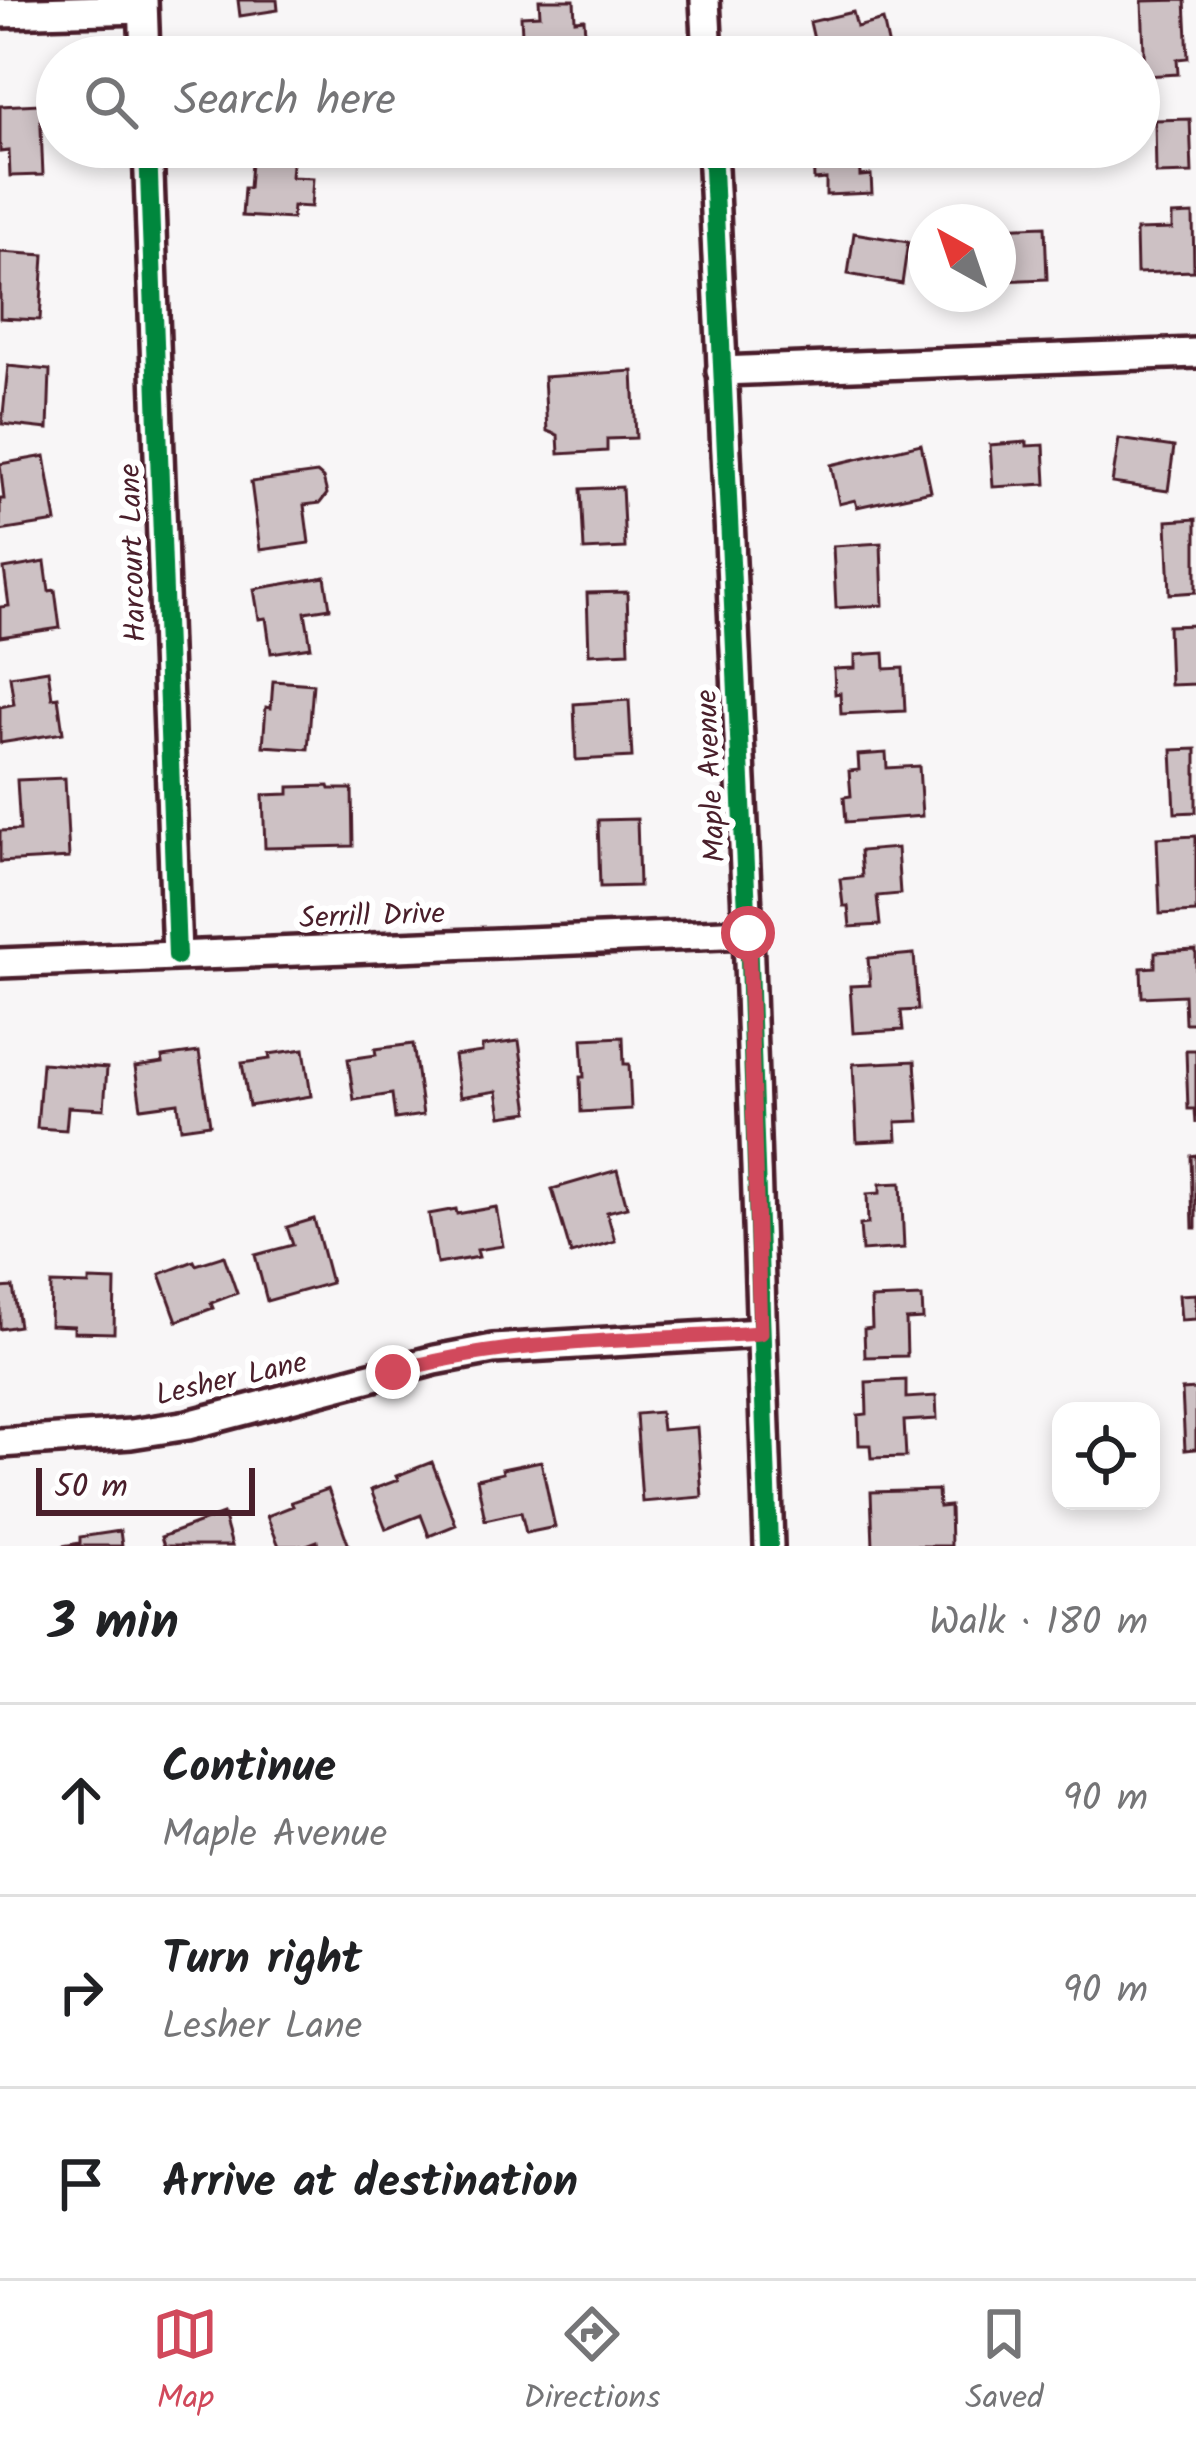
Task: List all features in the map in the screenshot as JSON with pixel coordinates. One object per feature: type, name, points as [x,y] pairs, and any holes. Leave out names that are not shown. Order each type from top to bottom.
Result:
[{"type":"street","points":[[705,0],[707,36]]},
{"type":"street","points":[[0,13],[143,4],[144,36]]},
{"type":"street","name":"Harcourt Lane","points":[[149,168],[177,956]]},
{"type":"street","name":"Maple Avenue","points":[[713,168],[748,933],[769,1546]]},
{"type":"street","points":[[721,371],[1196,353]]},
{"type":"street","name":"Serrill Drive","points":[[0,963],[748,933]]},
{"type":"street","name":"Lesher Lane","points":[[0,1444],[188,1425],[494,1349],[760,1333]]},
{"type":"building","points":[[238,0],[277,0],[278,10],[240,16]]},
{"type":"building","points":[[539,0],[574,0],[575,20],[584,19],[585,36],[522,36],[521,16],[540,15]]},
{"type":"building","points":[[1185,0],[1188,58],[1177,59],[1178,74],[1160,75],[1160,36],[1143,36],[1142,1]]},
{"type":"building","points":[[853,12],[857,27],[883,20],[886,36],[813,36],[810,22]]},
{"type":"building","points":[[36,104],[36,168],[43,168],[43,175],[10,176],[9,151],[0,152],[0,106]]},
{"type":"building","points":[[1190,119],[1192,173],[1156,174],[1160,120]]},
{"type":"building","points":[[251,168],[292,168],[291,177],[313,178],[311,207],[293,206],[292,219],[242,216],[244,188],[249,188]]},
{"type":"building","points":[[814,168],[860,168],[860,176],[871,175],[872,193],[826,195],[826,179],[814,180]]},
{"type":"building","points":[[1193,214],[1194,271],[1137,273],[1136,230],[1172,229],[1172,215]]},
{"type":"building","points":[[1045,226],[1047,279],[1016,280],[1016,227]]},
{"type":"building","points":[[854,233],[908,242],[902,284],[848,274]]},
{"type":"building","points":[[0,252],[44,255],[40,320],[0,318]]},
{"type":"building","points":[[8,366],[50,370],[48,429],[2,424]]},
{"type":"building","points":[[633,371],[636,438],[607,439],[607,451],[559,454],[558,435],[547,431],[544,377]]},
{"type":"building","points":[[1119,439],[1174,447],[1168,491],[1112,483]]},
{"type":"building","points":[[1027,442],[1027,446],[1044,445],[1046,484],[993,487],[990,445]]},
{"type":"building","points":[[921,444],[931,491],[857,507],[855,500],[839,504],[831,465]]},
{"type":"building","points":[[45,456],[56,522],[0,531],[0,499],[4,499],[0,464]]},
{"type":"building","points":[[317,473],[327,494],[320,503],[304,505],[309,543],[260,550],[251,482]]},
{"type":"building","points":[[622,487],[625,548],[584,550],[581,489]]},
{"type":"building","points":[[1196,519],[1196,592],[1170,594],[1167,521]]},
{"type":"building","points":[[881,543],[883,605],[836,608],[833,546]]},
{"type":"building","points":[[45,562],[60,628],[0,637],[0,607],[9,606],[4,569]]},
{"type":"building","points":[[325,577],[330,608],[305,612],[311,647],[271,653],[266,618],[259,619],[254,589]]},
{"type":"building","points":[[627,592],[629,652],[589,654],[587,593]]},
{"type":"building","points":[[1196,625],[1196,684],[1170,685],[1168,626]]},
{"type":"building","points":[[884,653],[885,669],[903,668],[905,711],[841,714],[834,669],[855,668],[855,655]]},
{"type":"building","points":[[48,670],[63,733],[0,743],[0,707],[14,704],[10,676]]},
{"type":"building","points":[[273,681],[313,684],[308,749],[263,746]]},
{"type":"building","points":[[629,700],[632,757],[576,760],[574,704]]},
{"type":"building","points":[[1196,749],[1196,812],[1175,813],[1172,750]]},
{"type":"building","points":[[886,753],[887,768],[919,766],[922,816],[846,822],[844,797],[851,796],[849,771],[859,770],[858,755]]},
{"type":"building","points":[[65,778],[69,858],[0,862],[0,831],[20,830],[17,780]]},
{"type":"building","points":[[289,787],[352,789],[353,846],[265,848],[263,795],[289,794]]},
{"type":"building","points":[[637,819],[639,886],[600,887],[598,820]]},
{"type":"building","points":[[1196,836],[1196,912],[1160,914],[1157,838]]},
{"type":"building","points":[[897,848],[900,894],[877,896],[880,925],[850,927],[840,879],[862,877],[860,851]]},
{"type":"building","points":[[1196,950],[1196,1023],[1185,1023],[1184,995],[1142,997],[1141,968],[1155,967],[1155,952]]},
{"type":"building","points":[[914,954],[918,1010],[901,1011],[903,1030],[853,1033],[850,986],[870,985],[868,958]]},
{"type":"building","points":[[623,1037],[631,1109],[581,1112],[582,1039]]},
{"type":"building","points":[[519,1041],[529,1112],[501,1116],[497,1091],[460,1097],[454,1056]]},
{"type":"building","points":[[413,1044],[423,1115],[395,1119],[392,1094],[354,1100],[348,1059],[376,1055],[375,1049]]},
{"type":"building","points":[[304,1049],[311,1096],[249,1106],[242,1063]]},
{"type":"building","points":[[1186,1050],[1196,1050],[1196,1124],[1195,1109],[1188,1109]]},
{"type":"building","points":[[199,1052],[210,1124],[181,1128],[178,1103],[141,1108],[135,1067]]},
{"type":"building","points":[[915,1061],[919,1121],[896,1122],[897,1140],[857,1142],[853,1064]]},
{"type":"building","points":[[42,1063],[107,1068],[104,1109],[68,1107],[66,1130],[37,1128]]},
{"type":"building","points":[[1196,1155],[1196,1228],[1193,1228],[1191,1156]]},
{"type":"building","points":[[617,1170],[627,1207],[607,1212],[615,1241],[571,1254],[552,1189]]},
{"type":"building","points":[[901,1183],[904,1248],[862,1251],[860,1225],[868,1224],[867,1194],[880,1193],[880,1184]]},
{"type":"building","points":[[496,1207],[503,1246],[477,1250],[479,1257],[437,1264],[429,1214]]},
{"type":"building","points":[[314,1219],[331,1283],[267,1301],[255,1255],[293,1245],[287,1227]]},
{"type":"building","points":[[224,1256],[237,1293],[177,1321],[160,1274]]},
{"type":"building","points":[[89,1280],[115,1281],[114,1333],[74,1332],[74,1326],[50,1325],[51,1284],[89,1285]]},
{"type":"building","points":[[13,1287],[19,1326],[0,1329],[0,1288]]},
{"type":"building","points":[[1196,1294],[1196,1319],[1181,1320],[1179,1295]]},
{"type":"building","points":[[922,1297],[923,1319],[906,1320],[907,1356],[865,1357],[864,1329],[872,1328],[871,1299]]},
{"type":"building","points":[[906,1380],[906,1398],[936,1396],[937,1419],[904,1421],[906,1457],[871,1458],[870,1445],[859,1445],[858,1415],[867,1414],[866,1382]]},
{"type":"building","points":[[1196,1389],[1196,1449],[1185,1450],[1182,1390]]},
{"type":"building","points":[[660,1412],[662,1430],[697,1427],[702,1497],[642,1502],[636,1414]]},
{"type":"building","points":[[541,1461],[555,1527],[526,1533],[521,1512],[485,1520],[477,1479]]},
{"type":"building","points":[[432,1462],[456,1525],[429,1536],[421,1515],[386,1529],[371,1490]]},
{"type":"building","points":[[328,1489],[349,1546],[318,1546],[317,1541],[279,1546],[267,1516]]},
{"type":"building","points":[[938,1490],[939,1507],[950,1506],[951,1546],[873,1546],[871,1492]]},
{"type":"building","points":[[223,1514],[232,1546],[164,1546],[161,1537]]},
{"type":"building","points":[[120,1531],[122,1546],[62,1546],[80,1543],[80,1537]]},
{"type":"cycle path","points":[[149,168],[177,956]]},
{"type":"cycle path","points":[[713,168],[748,933],[769,1546]]},
{"type":"route","points":[[393,1372],[494,1349],[760,1333],[748,933]]}]
